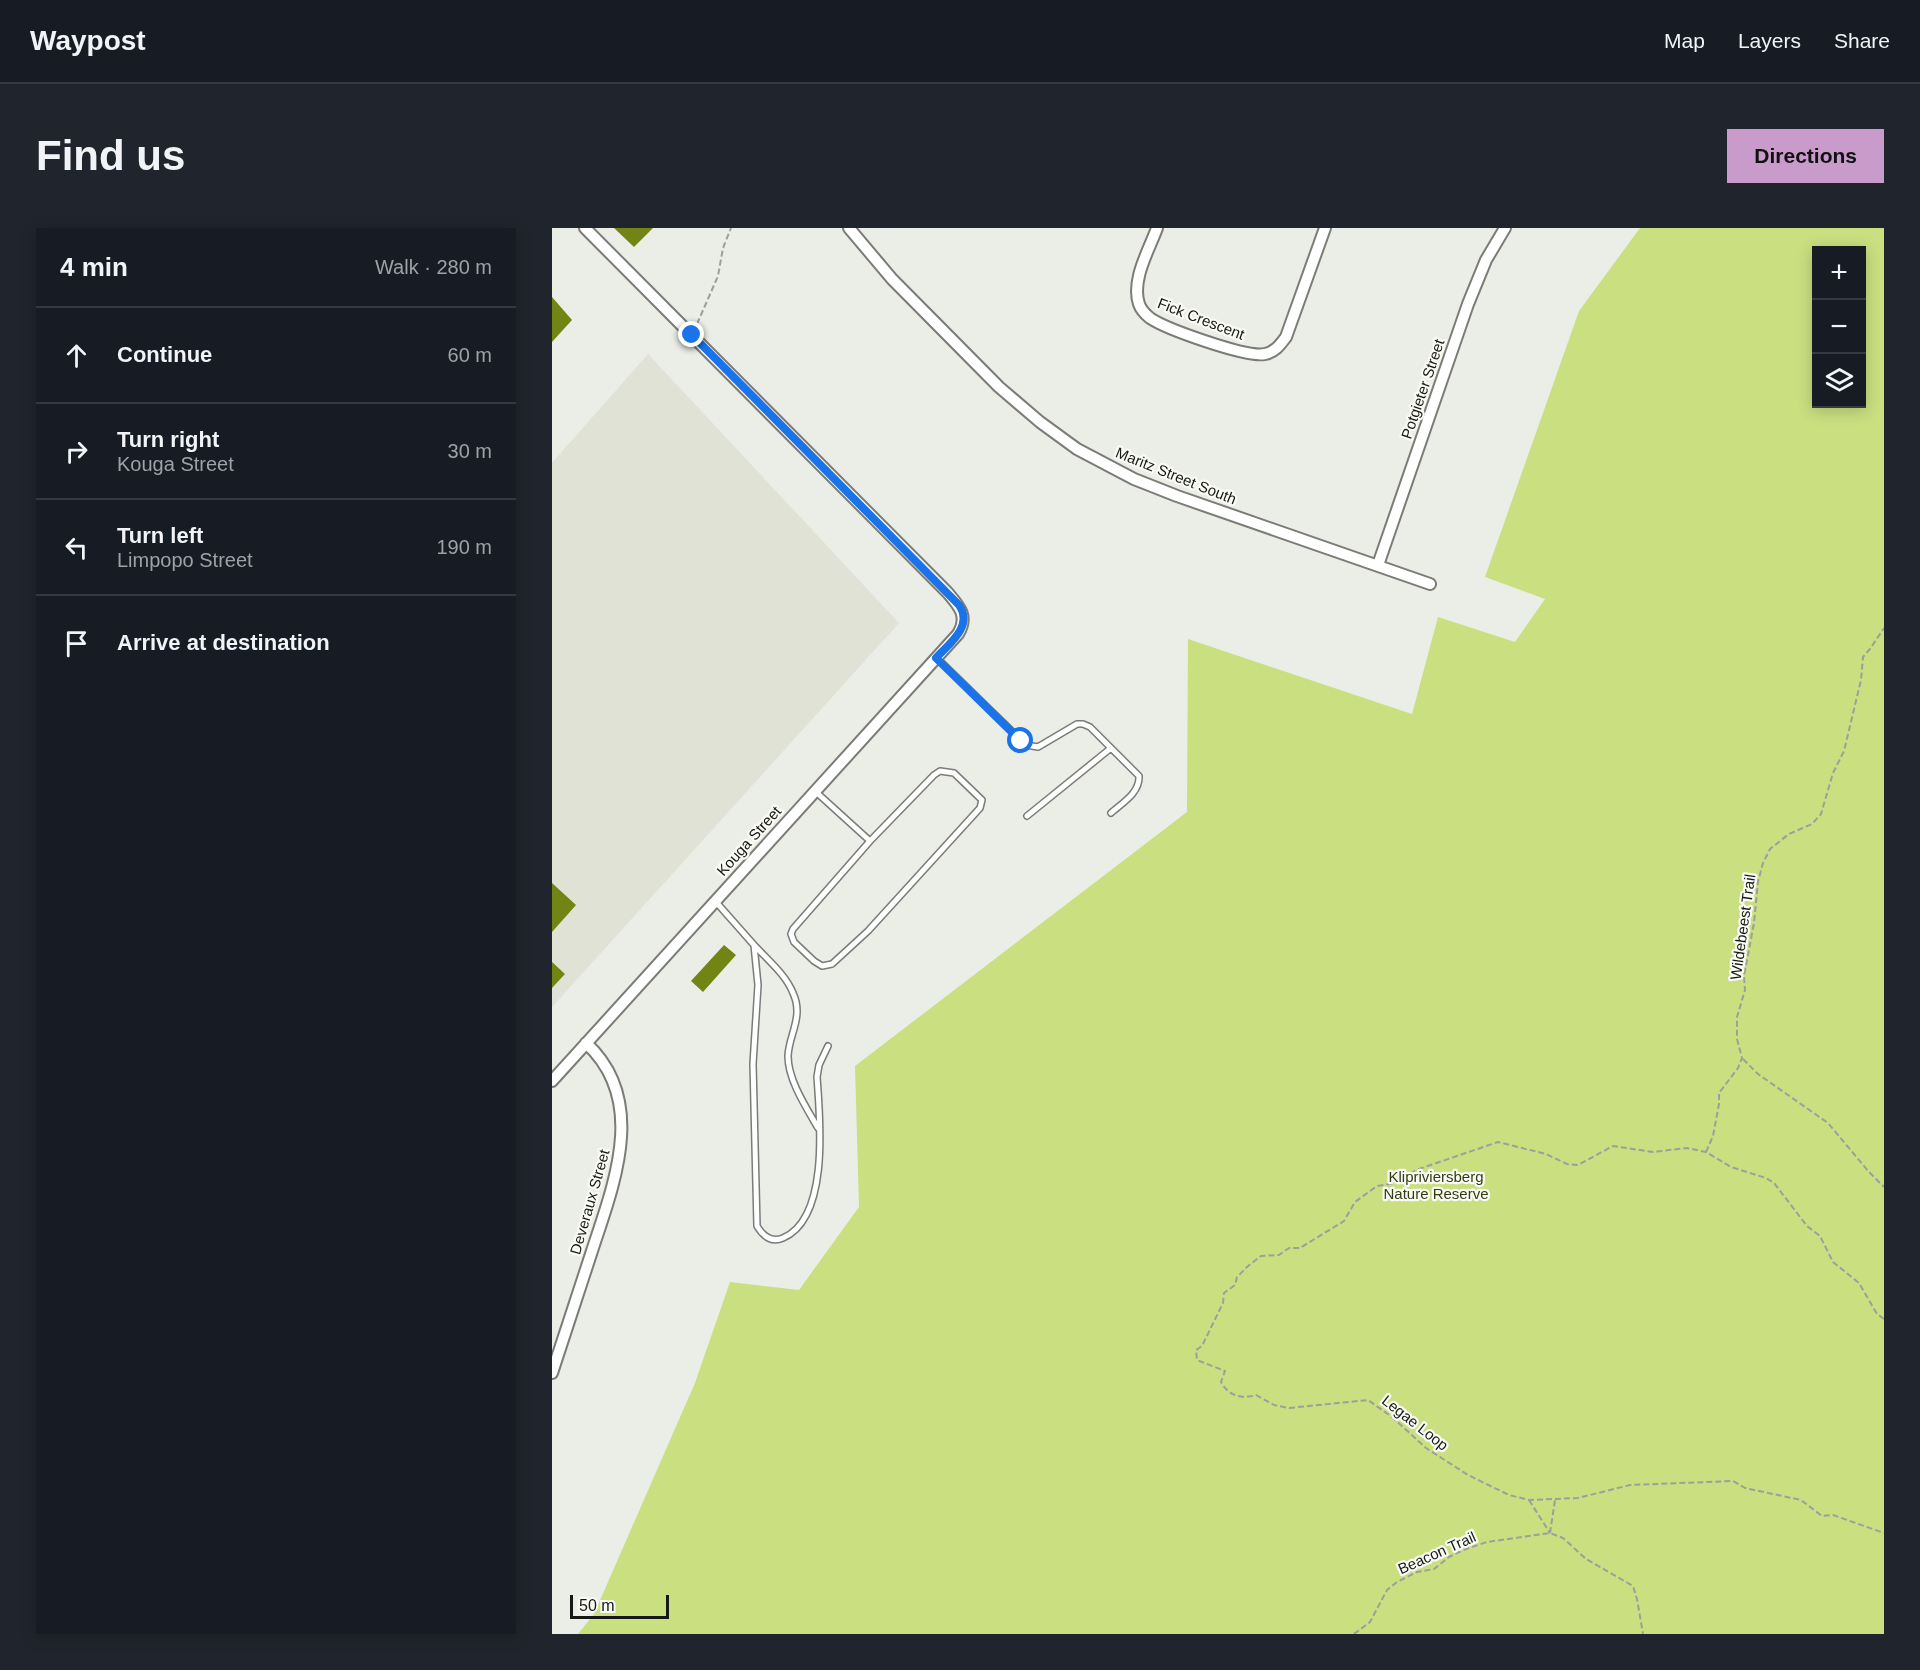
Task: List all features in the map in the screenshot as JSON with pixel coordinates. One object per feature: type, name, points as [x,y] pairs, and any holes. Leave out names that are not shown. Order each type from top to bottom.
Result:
[{"type":"street","points":[[585,228],[692,335]]},
{"type":"street","name":"Maritz Street South","points":[[849,228],[892,279],[999,387],[1040,422],[1077,449],[1134,479],[1177,496],[1430,584]]},
{"type":"street","name":"Fick Crescent","points":[[1157,228],[1138,285],[1138,299],[1145,314],[1157,322],[1206,341],[1254,355],[1276,350],[1286,337],[1325,228]]},
{"type":"street","name":"Potgieter Street","points":[[1378,565],[1468,304],[1486,260],[1505,228]]},
{"type":"street","name":"Kouga Street","points":[[552,1081],[958,634],[964,620],[962,609],[947,592],[692,335]]},
{"type":"street","name":"Deveraux Street","points":[[552,1373],[609,1199],[619,1166],[621,1148],[620,1112],[614,1081],[600,1056],[586,1044]]},
{"type":"lane","points":[[936,658],[1026,745],[1038,747],[1069,727],[1083,724],[1090,727],[1137,773],[1140,780],[1136,790],[1111,813]]},
{"type":"lane","points":[[1027,816],[1111,748]]},
{"type":"lane","points":[[940,771],[954,773],[982,800],[974,816],[868,931],[832,964],[826,966],[818,964],[794,942],[791,934],[793,929],[870,841],[940,771]]},
{"type":"lane","points":[[815,790],[870,841]]},
{"type":"lane","points":[[715,900],[786,981],[794,994],[797,1024],[789,1048],[789,1068],[804,1104],[819,1129]]},
{"type":"lane","points":[[754,945],[758,985],[753,1064],[757,1226],[768,1239],[780,1239],[792,1234],[803,1219],[814,1195],[821,1161],[817,1077],[819,1065],[828,1046]]},
{"type":"path","points":[[692,335],[718,276],[723,248],[731,228]]},
{"type":"path","name":"Wildebeest Trail","points":[[1742,1058],[1737,1039],[1737,1017],[1745,990],[1744,976],[1763,863],[1770,849],[1789,834],[1812,824],[1821,814],[1833,773],[1844,751],[1861,680],[1863,657],[1884,628]]},
{"type":"path","points":[[1706,1152],[1713,1136],[1719,1093],[1738,1068],[1742,1058],[1758,1074],[1828,1123],[1884,1187]]},
{"type":"path","name":"Legae Loop","points":[[1884,1319],[1877,1314],[1859,1283],[1833,1262],[1820,1236],[1807,1226],[1774,1183],[1766,1178],[1731,1167],[1706,1152],[1687,1148],[1653,1152],[1613,1146],[1578,1165],[1567,1164],[1546,1154],[1498,1142],[1416,1170],[1397,1183],[1377,1186],[1355,1203],[1344,1221],[1300,1248],[1289,1248],[1279,1255],[1261,1256],[1248,1266],[1237,1277],[1235,1285],[1224,1293],[1223,1304],[1202,1346],[1196,1350],[1197,1360],[1225,1371],[1221,1382],[1226,1391],[1246,1399],[1256,1395],[1274,1405],[1289,1408],[1368,1400],[1392,1417],[1426,1448],[1468,1474],[1509,1495],[1529,1500],[1555,1500],[1578,1498],[1630,1485],[1733,1481],[1745,1488],[1801,1500],[1822,1516],[1833,1515],[1884,1533]]},
{"type":"path","points":[[1529,1500],[1550,1533],[1563,1538],[1586,1558],[1633,1586],[1643,1634]]},
{"type":"path","points":[[1550,1533],[1555,1500]]},
{"type":"path","name":"Beacon Trail","points":[[1354,1634],[1370,1622],[1388,1590],[1397,1582],[1417,1572],[1434,1569],[1449,1557],[1487,1542],[1550,1533]]},
{"type":"shaded area","points":[[648,354],[899,623],[552,1007],[552,463]]},
{"type":"green space","name":"Klipriviersberg Nature Reserve","points":[[1640,228],[1884,228],[1884,1634],[578,1634],[594,1614],[695,1383],[730,1282],[799,1290],[859,1207],[855,1066],[1187,812],[1188,639],[1412,714],[1438,617],[1515,642],[1545,599],[1485,577],[1579,311]]},
{"type":"building","points":[[614,228],[653,228],[634,247]]},
{"type":"building","points":[[552,297],[572,320],[552,342]]},
{"type":"building","points":[[552,883],[576,905],[552,932]]},
{"type":"building","points":[[724,945],[736,955],[703,992],[691,981]]},
{"type":"building","points":[[552,962],[565,974],[552,988]]},
{"type":"route","points":[[692,335],[959,605],[964,620],[962,628],[936,658],[1021,741]]}]
